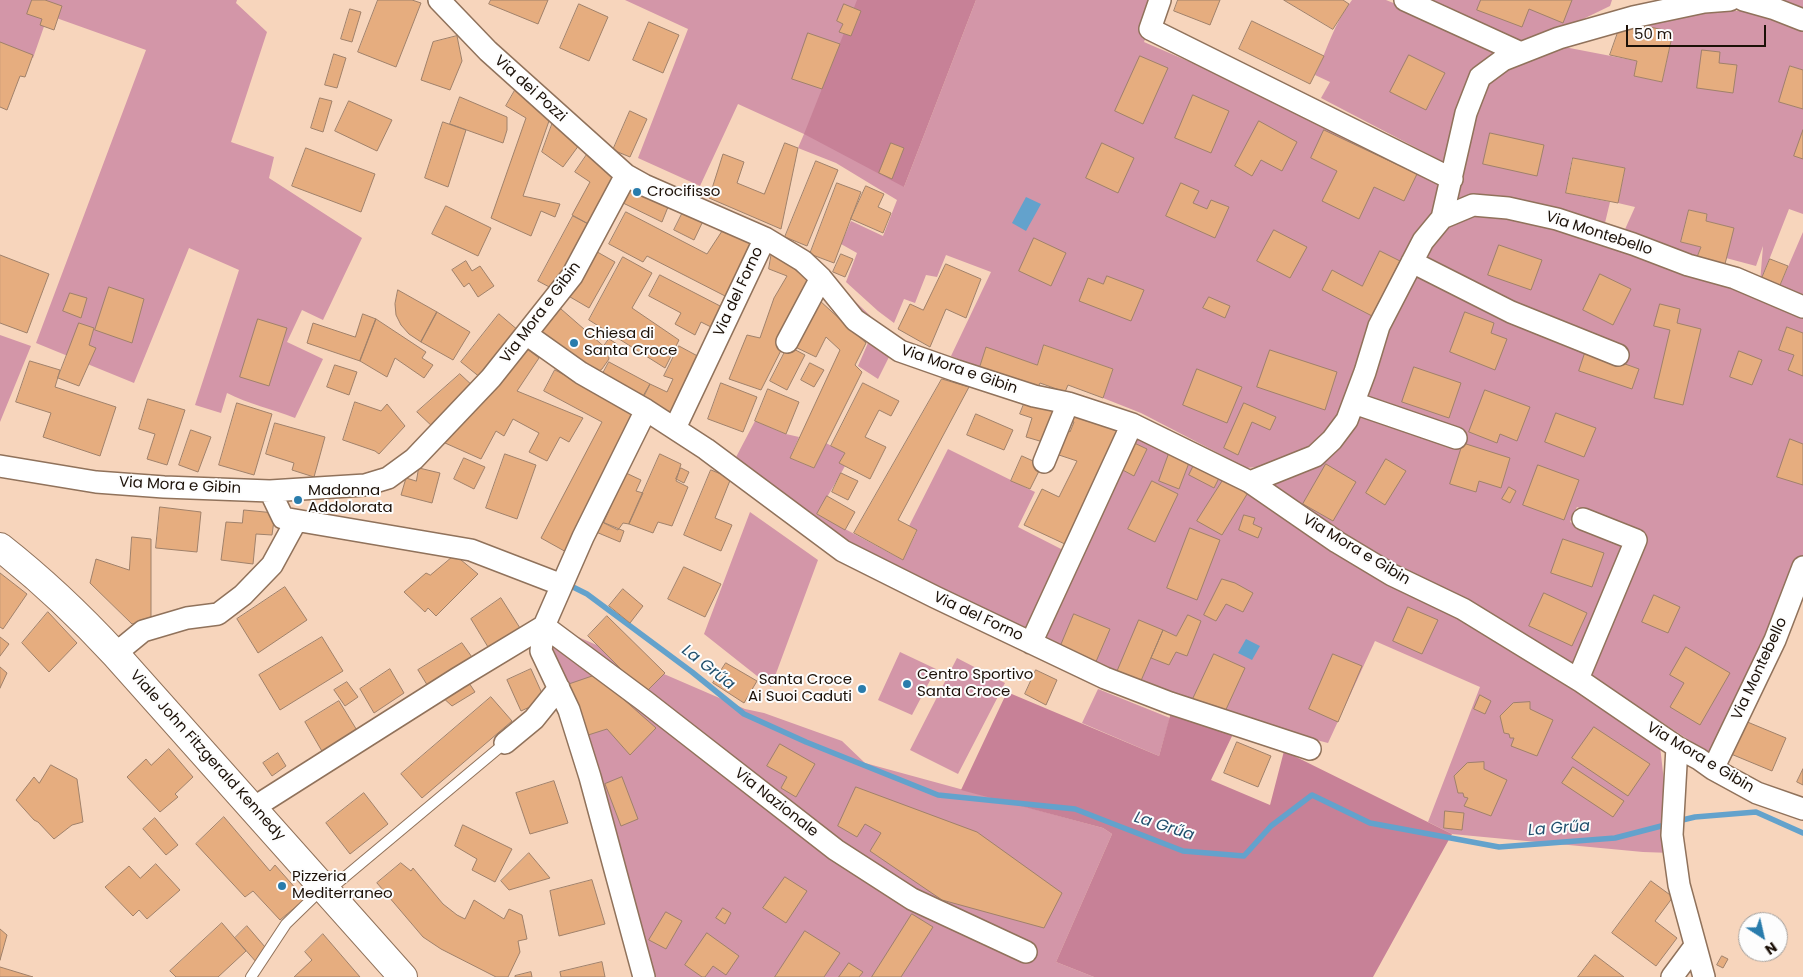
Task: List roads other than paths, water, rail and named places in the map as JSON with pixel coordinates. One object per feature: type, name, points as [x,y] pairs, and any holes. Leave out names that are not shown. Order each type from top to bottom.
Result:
[{"type":"main road","name":"Viale John Fitzgerald Kennedy","points":[[0,547],[33,573],[72,609],[115,654],[403,977]]},
{"type":"street","name":"Via dei Pozzi","points":[[439,0],[488,51],[626,175]]},
{"type":"street","points":[[1160,0],[1150,29],[1452,179]]},
{"type":"street","points":[[1405,0],[1521,53]]},
{"type":"street","points":[[1442,218],[1466,113],[1480,77],[1503,60],[1632,8],[1730,0]]},
{"type":"street","points":[[1743,0],[1775,9],[1803,20]]},
{"type":"street","name":"Via Mora e Gibin","points":[[0,466],[96,482],[270,491],[365,485],[388,478],[414,459],[491,378],[572,276],[626,175],[644,185],[765,238],[803,261],[821,278],[854,320],[900,351],[1034,396],[1068,403],[1132,424],[1250,482],[1337,542],[1392,575],[1463,609],[1578,679],[1677,747],[1713,769],[1757,793],[1803,809]]},
{"type":"street","name":"Via Montebello","points":[[1250,482],[1315,456],[1332,440],[1347,420],[1379,326],[1423,241],[1442,218],[1473,206],[1508,208],[1557,219],[1633,244],[1688,265],[1735,278],[1803,307]]},
{"type":"street","name":"Via del Forno","points":[[675,428],[765,238]]},
{"type":"street","points":[[1412,262],[1510,312],[1618,355]]},
{"type":"street","points":[[787,342],[821,278]]},
{"type":"street","name":"Via del Forno","points":[[526,334],[593,381],[646,410],[706,448],[843,551],[1105,678],[1170,703],[1310,749]]},
{"type":"street","points":[[1044,462],[1068,403]]},
{"type":"street","points":[[1354,403],[1456,438]]},
{"type":"street","points":[[644,977],[590,777],[569,710],[541,651],[544,626],[562,584],[583,537],[646,410]]},
{"type":"street","points":[[1031,643],[1132,424]]},
{"type":"street","points":[[270,491],[283,518],[386,534],[471,550],[562,584]]},
{"type":"street","points":[[1578,679],[1636,540],[1583,518]]},
{"type":"street","points":[[115,654],[143,631],[187,618],[218,614],[243,595],[272,565],[296,521]]},
{"type":"street","name":"Via Montebello","points":[[1713,769],[1775,640],[1803,567]]},
{"type":"street","points":[[253,808],[458,678],[544,626]]},
{"type":"street","name":"Via Nazionale","points":[[544,626],[646,702],[836,850],[912,900],[1026,952]]},
{"type":"street","points":[[505,743],[534,719],[559,688]]},
{"type":"street","points":[[1677,747],[1673,825],[1679,885],[1704,977]]},
{"type":"street","points":[[1672,977],[1695,946]]},
{"type":"lane","points":[[251,977],[286,924],[505,743]]},
{"type":"water","points":[[1026,197],[1041,204],[1026,231],[1012,223]]},
{"type":"water","points":[[1246,639],[1260,646],[1252,660],[1238,653]]},
{"type":"waterway","name":"La Grűa","points":[[569,585],[587,594],[692,672],[744,714],[806,742],[938,795],[1075,809],[1183,851],[1244,856],[1271,826],[1312,795],[1370,823],[1499,847],[1615,838],[1669,824]]},
{"type":"waterway","name":"La Grűa","points":[[1678,821],[1695,817],[1756,812],[1803,833]]},
{"type":"place","name":"Crocifisso","points":[[637,192]]},
{"type":"place","name":"Chiesa di Santa Croce","points":[[574,343]]},
{"type":"place","name":"Madonna Addolorata","points":[[298,500]]},
{"type":"place","name":"Centro Sportivo Santa Croce","points":[[907,684]]},
{"type":"place","name":"Santa Croce Ai Suoi Caduti","points":[[862,689]]},
{"type":"place","name":"Pizzeria Mediterraneo","points":[[282,886]]}]
